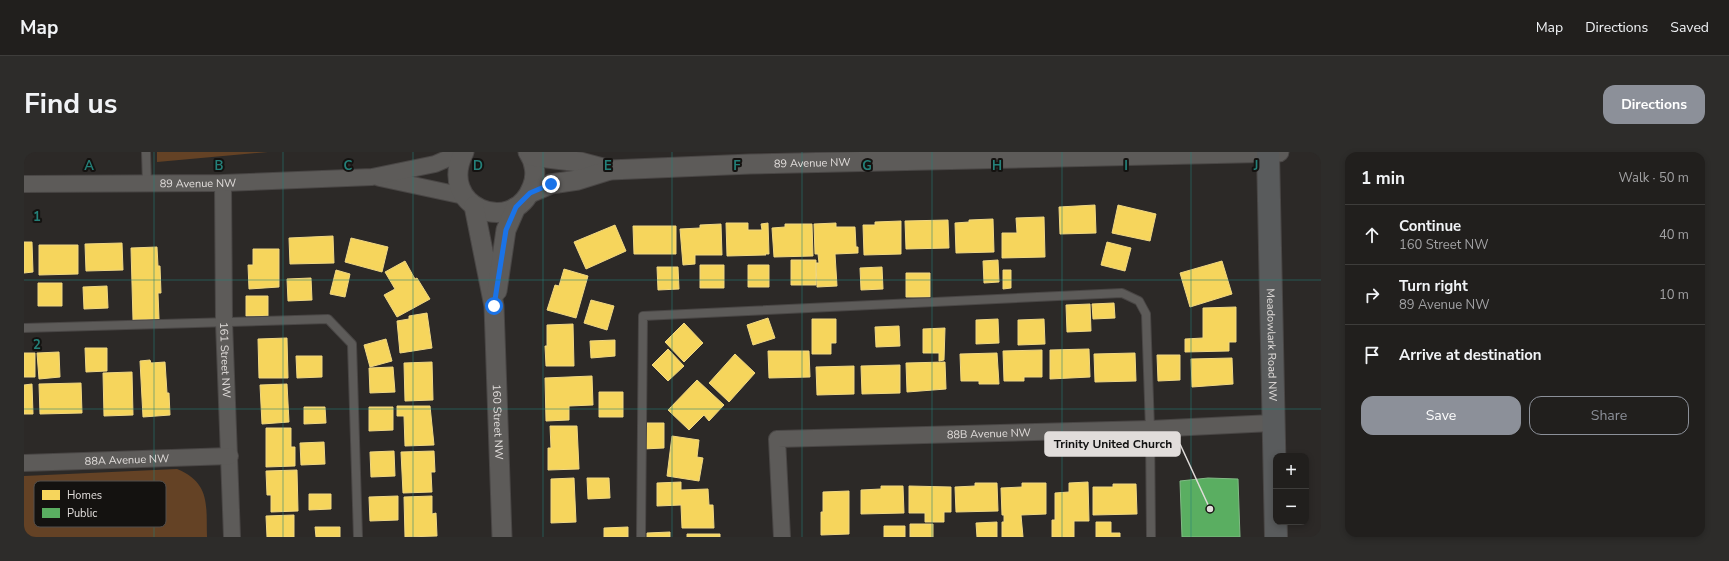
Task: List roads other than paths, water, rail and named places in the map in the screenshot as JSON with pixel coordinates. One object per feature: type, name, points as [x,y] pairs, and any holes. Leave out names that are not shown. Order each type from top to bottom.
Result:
[{"type":"main road","name":"Meadowlark Road NW","points":[[1268,152],[1276,537]]},
{"type":"street","name":"89 Avenue NW","points":[[24,184],[223,183],[372,177],[435,164],[464,152]]},
{"type":"street","name":"160 Street NW","points":[[464,152],[459,163],[457,174],[459,185],[469,201],[494,306]]},
{"type":"street","name":"89 Avenue NW","points":[[530,193],[551,184],[578,180],[610,170],[750,164],[1279,152]]},
{"type":"street","name":"89 Avenue NW","points":[[529,154],[580,162],[610,170]]},
{"type":"street","points":[[469,201],[484,211],[495,213],[516,207],[530,193],[534,184],[535,174],[529,154]]},
{"type":"street","name":"89 Avenue NW","points":[[372,177],[469,201]]},
{"type":"street","name":"161 Street NW","points":[[223,183],[224,322],[232,537]]},
{"type":"street","name":"160 Street NW","points":[[502,537],[494,306],[506,230],[516,207]]},
{"type":"street","name":"88B Avenue NW","points":[[782,537],[777,439],[1273,423]]},
{"type":"street","name":"88A Avenue NW","points":[[24,463],[230,456]]},
{"type":"lane","points":[[146,152],[147,183]]},
{"type":"lane","points":[[641,537],[643,316],[1122,293],[1139,301],[1146,314],[1150,428],[1151,537]]},
{"type":"lane","points":[[24,328],[328,319],[352,344],[358,537]]},
{"type":"place","name":"Trinity United Church","points":[[1210,509]]}]
